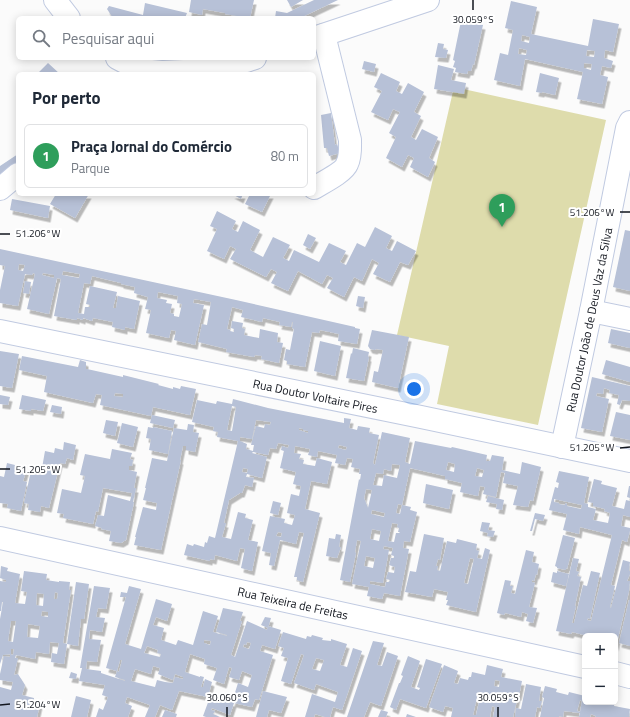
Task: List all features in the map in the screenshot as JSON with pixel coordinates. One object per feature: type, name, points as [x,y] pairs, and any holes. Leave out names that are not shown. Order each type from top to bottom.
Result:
[{"type":"street","points":[[55,0],[67,16]]},
{"type":"street","points":[[316,186],[334,176],[347,166],[351,153],[350,140],[319,36],[428,0]]},
{"type":"street","points":[[121,60],[140,70],[162,72],[206,70],[249,60]]},
{"type":"street","name":"Rua Doutor João de Deus Vaz da Silva","points":[[562,447],[591,311],[627,128],[630,122]]},
{"type":"street","points":[[0,189],[16,176]]},
{"type":"street","points":[[591,311],[630,319]]},
{"type":"street","name":"Rua Doutor Voltaire Pires","points":[[0,331],[630,461]]},
{"type":"street","name":"Rua Teixeira de Freitas","points":[[0,538],[582,666]]},
{"type":"street","points":[[618,674],[630,676]]},
{"type":"shaded area","points":[[454,87],[606,120],[538,425],[437,404],[449,346],[397,335]]},
{"type":"building","points":[[191,0],[254,0],[250,16],[237,16],[203,9],[202,15],[189,12]]},
{"type":"building","points":[[287,0],[303,0],[291,7]]},
{"type":"building","points":[[314,0],[338,0],[304,16],[275,16],[276,11],[287,13]]},
{"type":"building","points":[[511,1],[537,7],[531,34],[588,46],[593,19],[619,24],[613,52],[605,50],[604,58],[613,61],[611,68],[602,66],[600,75],[608,77],[602,104],[577,99],[583,72],[525,59],[520,86],[494,80],[500,53],[508,55],[513,30],[505,28]],"holes":[[[522,35],[530,37],[529,43],[521,41]],[[519,48],[527,50],[526,55],[518,54]],[[587,50],[595,51],[594,57],[586,56]],[[584,63],[592,64],[591,70],[584,68]]]},
{"type":"building","points":[[145,3],[187,13],[186,16],[112,16],[107,9],[109,6],[143,15]]},
{"type":"building","points":[[470,18],[477,20],[476,24],[483,25],[474,65],[473,64],[471,71],[468,71],[467,74],[455,72],[456,68],[453,67],[455,61],[453,60],[461,21],[469,23]]},
{"type":"building","points":[[438,43],[444,44],[443,49],[448,50],[446,58],[435,57]]},
{"type":"building","points":[[364,61],[376,64],[374,72],[362,69]]},
{"type":"building","points":[[48,63],[58,72],[39,72]]},
{"type":"building","points":[[438,65],[454,69],[451,80],[466,83],[464,94],[434,89]]},
{"type":"building","points":[[381,73],[400,82],[396,91],[402,94],[408,83],[424,92],[414,112],[421,116],[411,137],[416,140],[422,129],[438,137],[429,158],[435,162],[428,177],[410,167],[414,158],[408,155],[402,167],[386,158],[396,137],[389,133],[400,112],[393,109],[388,120],[371,112],[382,91],[374,87]]},
{"type":"building","points":[[540,73],[559,78],[555,95],[536,92]]},
{"type":"building","points":[[331,113],[335,145],[337,144],[340,153],[329,156],[327,148],[324,148],[321,115]]},
{"type":"building","points":[[16,155],[16,168],[0,178],[0,166]]},
{"type":"building","points":[[55,196],[88,196],[75,218],[50,204]]},
{"type":"building","points":[[249,196],[270,196],[262,212],[245,204]]},
{"type":"building","points":[[12,199],[50,206],[48,218],[10,210]]},
{"type":"building","points":[[217,211],[236,221],[232,229],[238,232],[243,221],[260,230],[250,250],[263,257],[273,237],[290,245],[283,258],[289,261],[294,250],[319,262],[329,243],[346,251],[340,262],[346,265],[357,243],[365,247],[375,227],[392,236],[386,248],[392,251],[397,241],[416,251],[408,265],[400,262],[390,282],[373,274],[379,263],[372,259],[362,281],[354,277],[344,297],[327,288],[333,278],[327,275],[322,284],[298,271],[288,291],[271,283],[277,272],[271,269],[266,277],[230,259],[236,249],[230,246],[224,259],[207,251],[217,229],[210,226]]},
{"type":"building","points":[[625,230],[630,231],[630,291],[613,287]]},
{"type":"building","points":[[308,234],[316,238],[310,249],[303,245]]},
{"type":"building","points":[[0,249],[236,300],[360,329],[357,344],[338,341],[339,334],[320,330],[319,333],[312,332],[305,367],[287,364],[287,361],[284,360],[286,349],[290,350],[294,329],[292,328],[293,322],[291,327],[279,325],[280,322],[263,318],[262,322],[241,317],[243,310],[232,307],[227,329],[230,331],[234,332],[234,329],[231,328],[232,321],[243,323],[242,328],[245,329],[244,335],[259,338],[260,329],[278,333],[277,342],[283,343],[279,363],[261,359],[262,356],[255,355],[254,357],[226,352],[227,349],[198,342],[202,324],[207,325],[211,302],[194,299],[193,303],[204,305],[195,345],[174,340],[176,331],[171,330],[169,338],[146,333],[151,310],[145,309],[148,297],[134,293],[135,287],[92,276],[90,284],[84,283],[78,313],[84,314],[85,307],[90,307],[90,305],[86,304],[90,286],[117,292],[113,308],[116,308],[118,296],[140,301],[134,329],[125,327],[125,330],[112,327],[113,322],[93,318],[92,321],[83,318],[83,320],[77,318],[77,320],[54,316],[61,279],[57,278],[49,314],[27,309],[35,274],[33,273],[32,275],[25,274],[18,306],[0,303],[0,290],[5,266],[0,265]],"holes":[[[19,264],[25,265],[23,271],[18,270]],[[63,271],[80,274],[79,278],[62,275]],[[43,273],[54,275],[54,278],[42,275]],[[158,292],[178,296],[177,303],[182,304],[179,317],[170,313],[172,304],[166,303],[167,300],[157,298]]]},
{"type":"building","points":[[25,281],[31,282],[29,294],[23,293]]},
{"type":"building","points":[[358,296],[365,297],[363,308],[356,306]]},
{"type":"building","points":[[611,329],[630,333],[630,348],[608,343]]},
{"type":"building","points":[[372,330],[409,337],[398,388],[372,382],[374,371],[378,372],[383,350],[370,349],[368,346]]},
{"type":"building","points":[[320,341],[341,346],[335,376],[314,371]]},
{"type":"building","points":[[353,348],[369,352],[364,381],[346,378]]},
{"type":"building","points":[[0,351],[19,354],[12,388],[0,386]]},
{"type":"building","points":[[22,356],[78,367],[80,360],[86,362],[86,369],[123,377],[123,375],[173,389],[173,387],[180,389],[181,386],[196,389],[190,415],[153,407],[151,416],[100,405],[102,395],[96,394],[93,403],[44,392],[47,376],[19,370]],"holes":[[[115,393],[123,394],[123,397],[114,396]]]},
{"type":"building","points":[[606,360],[630,367],[630,382],[602,374]]},
{"type":"building","points":[[592,377],[630,386],[630,401],[622,400],[620,405],[617,404],[619,395],[609,393],[610,390],[604,388],[603,394],[597,393],[596,396],[609,399],[602,432],[581,428]]},
{"type":"building","points":[[0,395],[10,397],[8,405],[0,404]]},
{"type":"building","points":[[22,395],[46,400],[43,411],[19,409]]},
{"type":"building","points":[[233,399],[268,408],[344,423],[344,418],[351,419],[349,428],[357,430],[358,426],[370,428],[369,433],[379,435],[373,463],[375,465],[382,432],[410,438],[405,462],[410,464],[415,441],[487,455],[486,461],[490,461],[492,455],[504,457],[502,470],[520,474],[522,462],[541,467],[533,501],[530,500],[528,507],[513,505],[518,486],[503,483],[505,473],[501,472],[496,497],[483,494],[485,487],[480,486],[478,496],[460,492],[462,483],[445,479],[445,476],[410,468],[402,505],[411,507],[410,510],[417,512],[410,542],[404,541],[403,548],[409,549],[400,596],[384,593],[382,599],[367,596],[369,587],[352,584],[361,541],[357,540],[350,582],[340,580],[359,479],[360,480],[360,469],[351,467],[353,459],[347,458],[345,465],[335,463],[337,455],[318,451],[317,457],[308,455],[310,449],[295,446],[294,453],[301,454],[299,459],[304,460],[303,464],[315,466],[317,458],[332,462],[327,484],[311,481],[305,509],[320,513],[303,582],[297,580],[297,577],[294,577],[304,533],[299,532],[296,544],[280,540],[274,566],[269,565],[271,553],[262,551],[270,516],[285,519],[284,523],[292,525],[295,515],[287,513],[291,494],[299,496],[301,486],[293,484],[296,472],[280,468],[284,451],[281,450],[282,446],[288,448],[289,445],[278,443],[276,449],[270,448],[268,455],[252,453],[267,457],[262,478],[247,474],[246,477],[254,478],[252,487],[245,485],[242,493],[229,500],[224,523],[226,523],[222,537],[231,539],[238,512],[246,514],[245,518],[253,520],[248,540],[258,542],[252,571],[241,568],[245,549],[240,548],[237,561],[215,555],[214,560],[210,559],[210,561],[184,555],[187,544],[193,546],[194,544],[204,547],[209,536],[215,538],[238,441],[217,437],[218,432],[213,431],[214,427],[192,422],[197,400],[216,404],[217,401],[232,404]],"holes":[[[232,406],[236,407],[232,431],[227,430]],[[256,420],[271,422],[270,425],[265,424],[264,428],[256,426],[251,445],[254,445],[253,451],[246,449],[247,444],[240,441],[240,437],[252,439]],[[299,428],[308,431],[308,433],[299,430]],[[339,445],[347,447],[346,450],[338,448]],[[448,462],[455,464],[454,472],[446,470]],[[392,464],[400,465],[397,478],[384,475],[382,486],[373,485],[376,473],[383,474],[384,469],[391,471]],[[243,468],[248,469],[247,473],[242,472]],[[477,468],[484,470],[482,477],[475,476]],[[366,489],[372,490],[368,508],[364,498]],[[398,504],[402,505],[400,514],[396,513]],[[372,510],[385,513],[384,517],[371,514]],[[392,523],[398,524],[398,532],[400,532],[396,533],[394,542],[388,541]],[[372,529],[381,531],[379,541],[370,539]],[[278,532],[282,533],[281,537],[276,536]],[[384,546],[393,548],[391,555],[394,556],[394,558],[391,558],[389,565],[395,567],[394,573],[388,572],[386,579],[390,580],[389,582],[386,582],[385,587],[370,584],[370,581],[383,583],[389,550],[383,549]],[[366,556],[375,558],[373,568],[364,566]]]},
{"type":"building","points":[[52,405],[62,407],[61,414],[50,412]]},
{"type":"building","points":[[616,412],[630,415],[630,440],[610,436]]},
{"type":"building","points":[[152,415],[175,420],[173,428],[150,423]]},
{"type":"building","points":[[106,420],[118,422],[115,436],[103,433]]},
{"type":"building","points":[[122,423],[138,427],[133,447],[117,443]]},
{"type":"building","points":[[188,424],[194,425],[193,432],[199,433],[195,452],[186,450],[186,446],[183,446],[161,550],[134,545],[143,507],[156,510],[157,503],[143,500],[152,458],[167,461],[174,428],[187,430]]},
{"type":"building","points":[[148,427],[172,431],[168,454],[149,450],[151,439],[146,438]]},
{"type":"building","points":[[64,442],[76,445],[73,460],[67,458],[65,464],[60,463],[49,508],[41,506],[40,512],[28,510],[29,504],[24,503],[32,466],[42,468],[45,451],[54,453],[55,448],[63,450]]},
{"type":"building","points":[[112,449],[132,453],[130,459],[133,460],[132,466],[129,466],[129,470],[137,472],[134,488],[136,488],[134,502],[126,540],[121,543],[109,541],[111,531],[95,526],[98,515],[104,516],[108,495],[130,501],[132,493],[103,488],[98,512],[96,511],[93,524],[63,518],[64,514],[57,513],[62,489],[81,493],[85,476],[80,475],[85,454],[110,459]]},
{"type":"building","points":[[7,463],[27,468],[23,481],[27,482],[21,511],[7,508],[8,504],[0,503],[0,476],[4,477]]},
{"type":"building","points":[[559,471],[589,477],[584,503],[588,504],[588,507],[596,509],[593,520],[608,523],[610,513],[604,511],[605,509],[593,506],[593,503],[588,502],[594,479],[602,481],[601,484],[617,488],[612,506],[624,509],[626,500],[630,501],[630,517],[623,515],[621,526],[630,528],[630,531],[627,542],[622,540],[611,585],[615,586],[611,608],[623,560],[630,562],[630,574],[627,581],[630,581],[629,591],[618,638],[618,633],[582,633],[582,634],[556,631],[573,558],[579,559],[576,571],[579,572],[577,576],[581,577],[572,623],[574,623],[583,585],[587,586],[591,571],[600,573],[590,619],[588,618],[587,620],[591,621],[612,535],[580,527],[579,534],[563,530],[567,514],[549,510],[555,487],[558,488],[559,483],[556,482]],"holes":[[[554,499],[582,505],[581,509],[567,506],[565,503],[565,505],[559,504],[554,502]]]},
{"type":"building","points":[[426,484],[453,490],[449,509],[423,503]]},
{"type":"building","points":[[630,486],[630,498],[627,497]]},
{"type":"building","points":[[488,496],[504,500],[502,510],[496,509],[497,504],[486,502]]},
{"type":"building","points":[[273,501],[281,503],[278,515],[270,513]]},
{"type":"building","points":[[535,513],[545,515],[543,521],[535,519],[532,531],[530,531]]},
{"type":"building","points":[[482,522],[490,523],[488,530],[495,531],[493,537],[487,536],[488,533],[480,531]]},
{"type":"building","points":[[336,534],[341,535],[339,547],[341,547],[337,558],[326,556],[329,538],[335,539]]},
{"type":"building","points":[[424,534],[444,538],[440,560],[438,559],[436,566],[438,566],[437,570],[440,571],[447,541],[456,543],[457,539],[477,544],[476,550],[479,551],[477,558],[482,559],[485,548],[490,550],[476,612],[446,605],[448,600],[446,600],[448,592],[434,589],[432,597],[405,592],[410,571],[416,572]],"holes":[[[470,558],[474,559],[468,584],[464,583]]]},
{"type":"building","points":[[563,535],[575,538],[566,570],[555,566]]},
{"type":"building","points":[[526,550],[534,552],[532,562],[539,564],[537,575],[536,574],[534,581],[532,580],[532,582],[535,583],[529,607],[537,608],[533,623],[526,621],[528,614],[522,612],[521,617],[505,613],[504,615],[497,613],[505,580],[511,581],[510,586],[513,586],[511,593],[515,594]]},
{"type":"building","points":[[1,566],[8,568],[7,571],[20,574],[15,603],[25,604],[27,592],[21,591],[24,571],[47,574],[46,580],[70,582],[69,590],[71,590],[63,643],[67,644],[64,664],[51,662],[52,653],[57,654],[59,643],[50,642],[49,654],[36,652],[35,659],[16,655],[15,658],[18,658],[14,675],[18,674],[25,685],[22,695],[34,698],[34,703],[40,704],[37,717],[0,717],[0,687],[11,690],[13,682],[0,680],[4,656],[10,657],[10,654],[3,655],[0,664],[0,619],[3,602],[0,611],[0,581],[6,582],[6,580],[0,578]],"holes":[[[55,592],[58,593],[57,599],[54,599]],[[37,593],[44,594],[43,606],[36,605]],[[42,611],[48,612],[48,617],[41,616]],[[11,621],[16,621],[13,642],[8,641]],[[28,624],[40,626],[38,638],[27,637]],[[11,649],[14,649],[13,655],[11,654]]]},
{"type":"building","points":[[557,571],[569,574],[566,586],[551,582],[553,572],[557,573]]},
{"type":"building","points":[[76,582],[89,584],[84,619],[81,619],[78,646],[67,644]]},
{"type":"building","points":[[94,586],[110,588],[106,609],[98,608],[96,617],[105,618],[102,632],[90,630],[89,639],[101,640],[97,662],[87,661],[86,669],[101,671],[101,673],[125,681],[115,677],[117,671],[106,668],[126,597],[120,597],[121,592],[127,593],[129,586],[141,589],[125,644],[141,649],[156,599],[172,604],[167,621],[156,617],[153,625],[164,628],[161,640],[176,645],[178,640],[193,645],[203,611],[218,616],[213,632],[227,636],[216,632],[223,608],[243,612],[240,621],[242,621],[231,655],[235,657],[247,621],[267,630],[268,626],[281,630],[275,649],[262,645],[260,651],[273,655],[259,700],[255,699],[252,707],[234,703],[230,715],[212,708],[211,710],[215,711],[213,714],[220,717],[203,716],[210,697],[232,702],[238,683],[248,687],[252,675],[242,671],[239,680],[229,677],[232,668],[229,667],[224,684],[213,680],[217,668],[204,664],[205,659],[190,654],[185,672],[204,677],[201,687],[203,687],[205,679],[212,682],[208,697],[179,691],[172,710],[160,705],[155,717],[145,717],[150,705],[127,697],[125,703],[132,706],[128,717],[96,717],[99,708],[103,710],[108,697],[102,695],[105,685],[79,681],[82,668],[80,668]],"holes":[[[204,640],[211,641],[210,645],[204,643]],[[247,642],[251,643],[249,649],[243,647],[244,644],[246,645]],[[147,646],[158,650],[157,653],[161,654],[160,657],[144,653]],[[120,660],[122,660],[119,672],[117,671]],[[153,666],[160,668],[158,674],[173,680],[175,674],[183,677],[183,679],[175,677],[173,683],[157,680],[155,687],[131,681],[135,669],[151,674]]]},
{"type":"building","points":[[630,600],[630,646],[619,643]]},
{"type":"building","points":[[265,617],[271,618],[268,628],[261,625]]},
{"type":"building","points":[[283,632],[306,639],[307,636],[311,637],[312,635],[323,638],[322,640],[331,641],[331,639],[347,644],[340,665],[347,667],[353,648],[362,651],[342,710],[333,707],[330,717],[315,714],[314,717],[305,717],[312,694],[335,702],[338,692],[316,684],[314,690],[294,683],[304,655],[301,654],[291,684],[281,681],[288,658],[281,656],[284,648],[278,646]],"holes":[[[316,658],[324,660],[320,671],[312,669]]]},
{"type":"building","points":[[373,641],[384,643],[377,665],[382,666],[387,652],[398,656],[381,706],[370,702],[364,717],[347,717]]},
{"type":"building","points":[[408,656],[420,661],[411,687],[419,690],[420,688],[417,687],[426,659],[442,664],[426,708],[400,699],[396,710],[390,707],[403,676],[401,675]]},
{"type":"building","points":[[444,665],[458,671],[454,683],[458,684],[460,678],[468,680],[469,677],[471,677],[472,672],[485,675],[487,665],[503,669],[501,677],[522,681],[513,717],[493,717],[495,707],[492,706],[490,717],[451,717],[453,708],[445,706],[443,712],[429,707]],"holes":[[[495,680],[500,681],[499,687],[494,686]],[[478,693],[481,693],[476,715],[473,715]]]},
{"type":"building","points":[[71,672],[77,674],[76,679],[69,678]]},
{"type":"building","points":[[526,684],[541,687],[539,701],[542,701],[540,708],[537,707],[535,717],[515,717],[516,708],[521,709]]},
{"type":"building","points":[[545,686],[557,689],[556,692],[568,695],[569,692],[582,695],[582,701],[582,705],[614,705],[630,709],[629,717],[595,717],[596,716],[591,714],[590,717],[579,717],[580,713],[564,711],[563,717],[540,717],[544,698],[542,697]],"holes":[[[580,700],[582,701],[580,712],[577,711]]]},
{"type":"building","points":[[263,691],[287,697],[281,713],[269,710],[267,717],[256,717]]},
{"type":"building","points":[[76,696],[91,700],[87,717],[71,717]]},
{"type":"building","points":[[165,710],[177,714],[176,717],[162,717]]},
{"type":"building","points":[[381,710],[388,712],[386,717],[378,717]]},
{"type":"building","points":[[407,714],[416,717],[406,717]]},
{"type":"place","name":"Praça Jornal do Comércio","points":[[502,227]]}]
